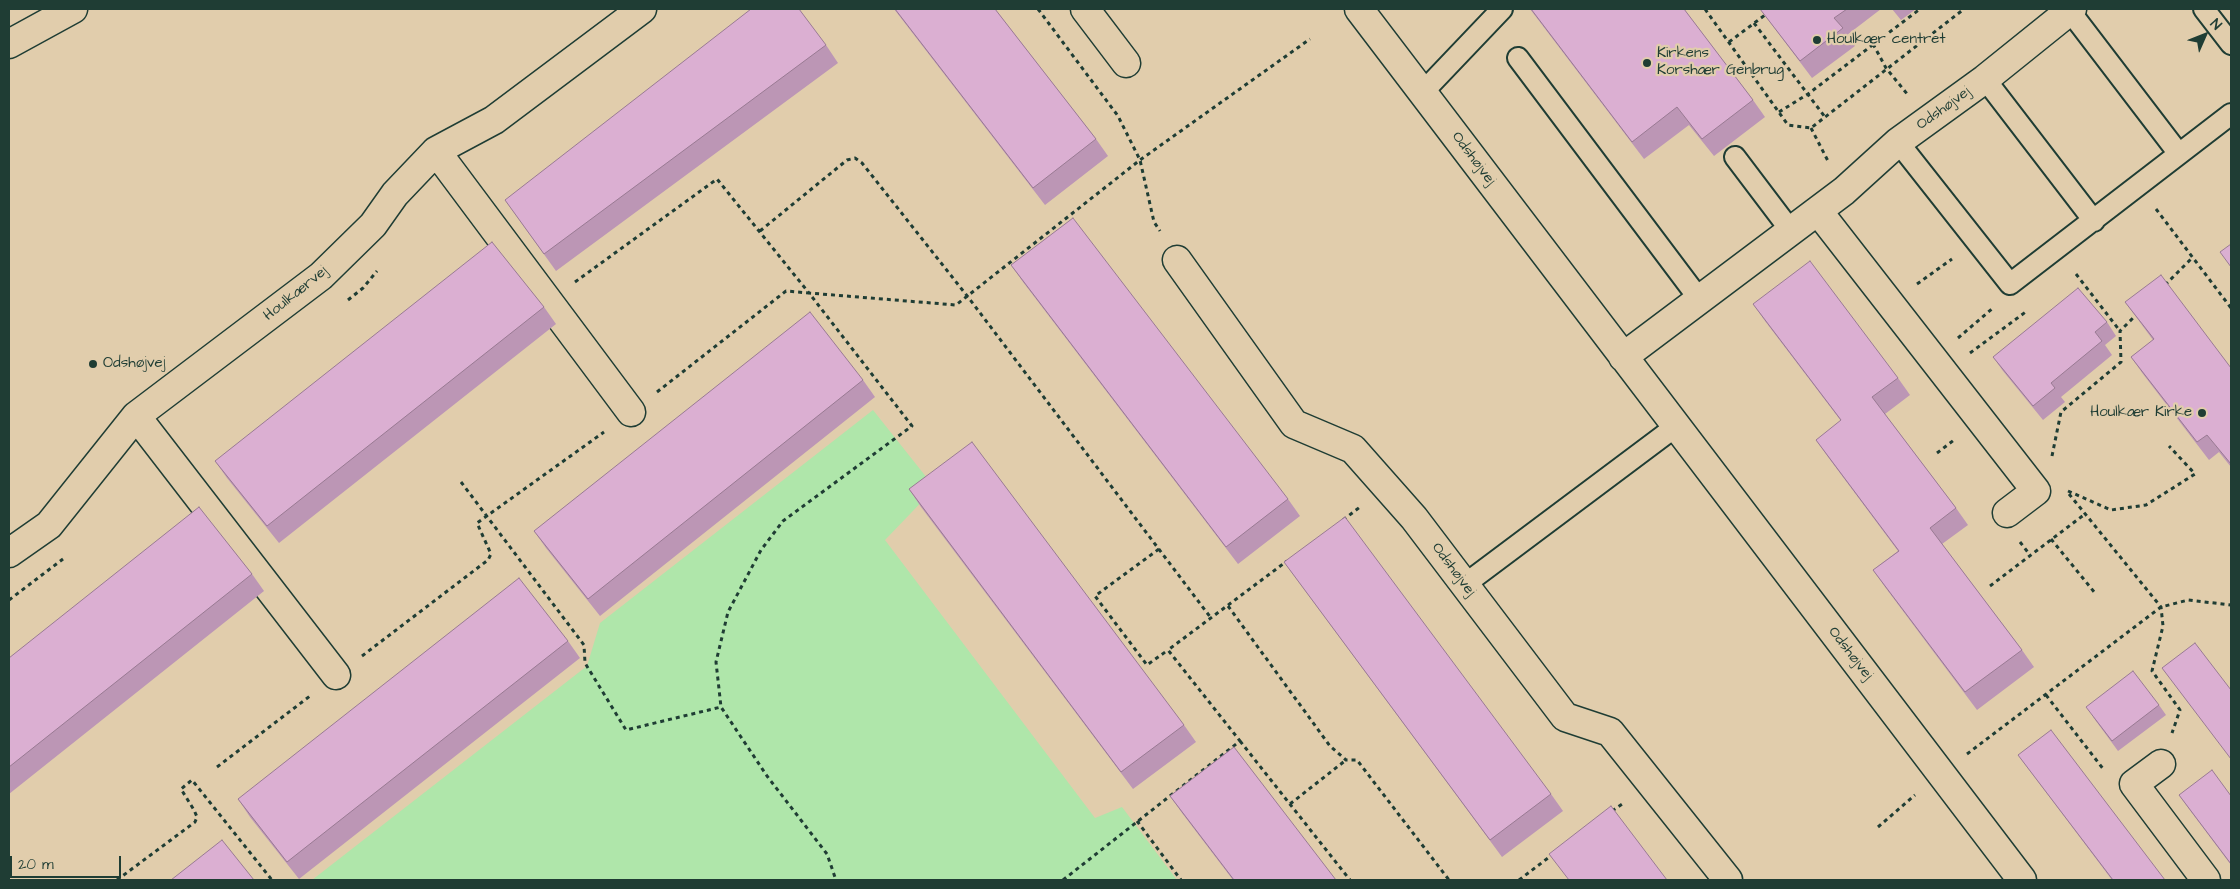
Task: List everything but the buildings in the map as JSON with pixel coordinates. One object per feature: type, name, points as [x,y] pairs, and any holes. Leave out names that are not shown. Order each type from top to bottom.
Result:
[{"type":"street","points":[[9,44],[73,9]]},
{"type":"street","name":"Houlkærvej","points":[[9,553],[48,525],[136,416],[320,276],[373,224],[395,194],[436,151],[494,120],[642,9]]},
{"type":"street","points":[[1085,9],[1126,63]]},
{"type":"street","name":"Odshøjvej","points":[[1359,9],[1675,427],[2022,880]]},
{"type":"street","name":"Odshøjvej","points":[[1623,357],[1844,191],[1898,142],[1985,79],[2070,10]]},
{"type":"street","points":[[436,151],[631,412]]},
{"type":"street","points":[[1818,211],[2036,491],[2007,514]]},
{"type":"street","name":"Odshøjvej","points":[[1177,260],[1294,424],[1353,449],[1414,518],[1565,717],[1610,732],[1728,880]]},
{"type":"street","points":[[136,416],[336,675]]},
{"type":"street","points":[[2161,764],[2134,784],[2206,880]]},
{"type":"lane","points":[[1422,93],[1502,9]]},
{"type":"lane","points":[[2204,9],[2231,44]]},
{"type":"lane","points":[[2070,10],[2179,154]]},
{"type":"lane","points":[[1518,58],[1700,300]]},
{"type":"lane","points":[[1985,79],[2094,220]]},
{"type":"lane","points":[[1898,142],[2010,284],[2231,114]]},
{"type":"lane","points":[[1735,157],[1791,231]]},
{"type":"lane","points":[[1464,585],[1675,427]]},
{"type":"path","points":[[1038,9],[1118,116],[1140,160],[1154,222],[1177,260]]},
{"type":"path","points":[[1705,9],[1788,125],[1811,128],[1964,9]]},
{"type":"path","points":[[1729,42],[1773,9]]},
{"type":"path","points":[[1779,112],[1808,94],[1920,9]]},
{"type":"path","points":[[1754,23],[1825,117]]},
{"type":"path","points":[[217,767],[488,560],[491,554],[477,523],[631,412],[786,291],[956,305],[1140,160],[1310,39]]},
{"type":"path","points":[[1873,44],[1886,68],[1927,120]]},
{"type":"path","points":[[760,231],[847,160],[855,158],[862,163],[968,297],[1211,618]]},
{"type":"path","points":[[549,302],[718,179],[912,426],[783,521],[761,550],[728,612],[716,662],[721,707],[767,776],[827,854],[836,880]]},
{"type":"path","points":[[2155,207],[2231,308]]},
{"type":"path","points":[[1890,304],[1977,241]]},
{"type":"path","points":[[2160,291],[2193,257]]},
{"type":"path","points":[[2048,460],[2052,456],[2061,412],[2121,362],[2120,331],[2076,274]]},
{"type":"path","points":[[1954,341],[1992,310],[2010,284]]},
{"type":"path","points":[[2120,331],[2140,311]]},
{"type":"path","points":[[2066,491],[2112,510],[2146,505],[2195,474],[2170,446]]},
{"type":"path","points":[[461,482],[584,645],[585,663],[626,730],[721,707]]},
{"type":"path","points":[[1339,523],[1386,487]]},
{"type":"path","points":[[1990,586],[2085,514]]},
{"type":"path","points":[[2051,539],[2095,593]]},
{"type":"path","points":[[1159,549],[1095,596],[1147,665],[1291,558]]},
{"type":"path","points":[[1878,827],[1941,773],[2161,607],[2188,600],[2231,605]]},
{"type":"path","points":[[1228,606],[1330,746],[1346,760]]},
{"type":"path","points":[[2161,607],[2163,626],[2152,671],[2180,710],[2161,764]]},
{"type":"path","points":[[1168,650],[1350,880]]},
{"type":"path","points":[[2046,695],[2104,770],[2134,784]]},
{"type":"path","points":[[1063,880],[1240,741]]},
{"type":"path","points":[[1290,804],[1346,760],[1358,760],[1449,880]]},
{"type":"path","points":[[117,880],[195,822],[197,817],[181,788],[192,780],[272,880]]},
{"type":"path","points":[[1604,817],[1651,783]]},
{"type":"path","points":[[1137,821],[1181,880]]},
{"type":"path","points":[[1519,880],[1558,852]]},
{"type":"green space","points":[[873,410],[935,488],[885,540],[1095,818],[1122,807],[1177,880],[312,880],[587,666],[600,623]]},
{"type":"place","name":"Houlkær centret","points":[[1817,40]]},
{"type":"place","name":"Kirkens Korshær Genbrug","points":[[1647,63]]},
{"type":"place","name":"Odshøjvej","points":[[93,364]]},
{"type":"place","name":"Houlkær Kirke","points":[[2202,413]]}]
